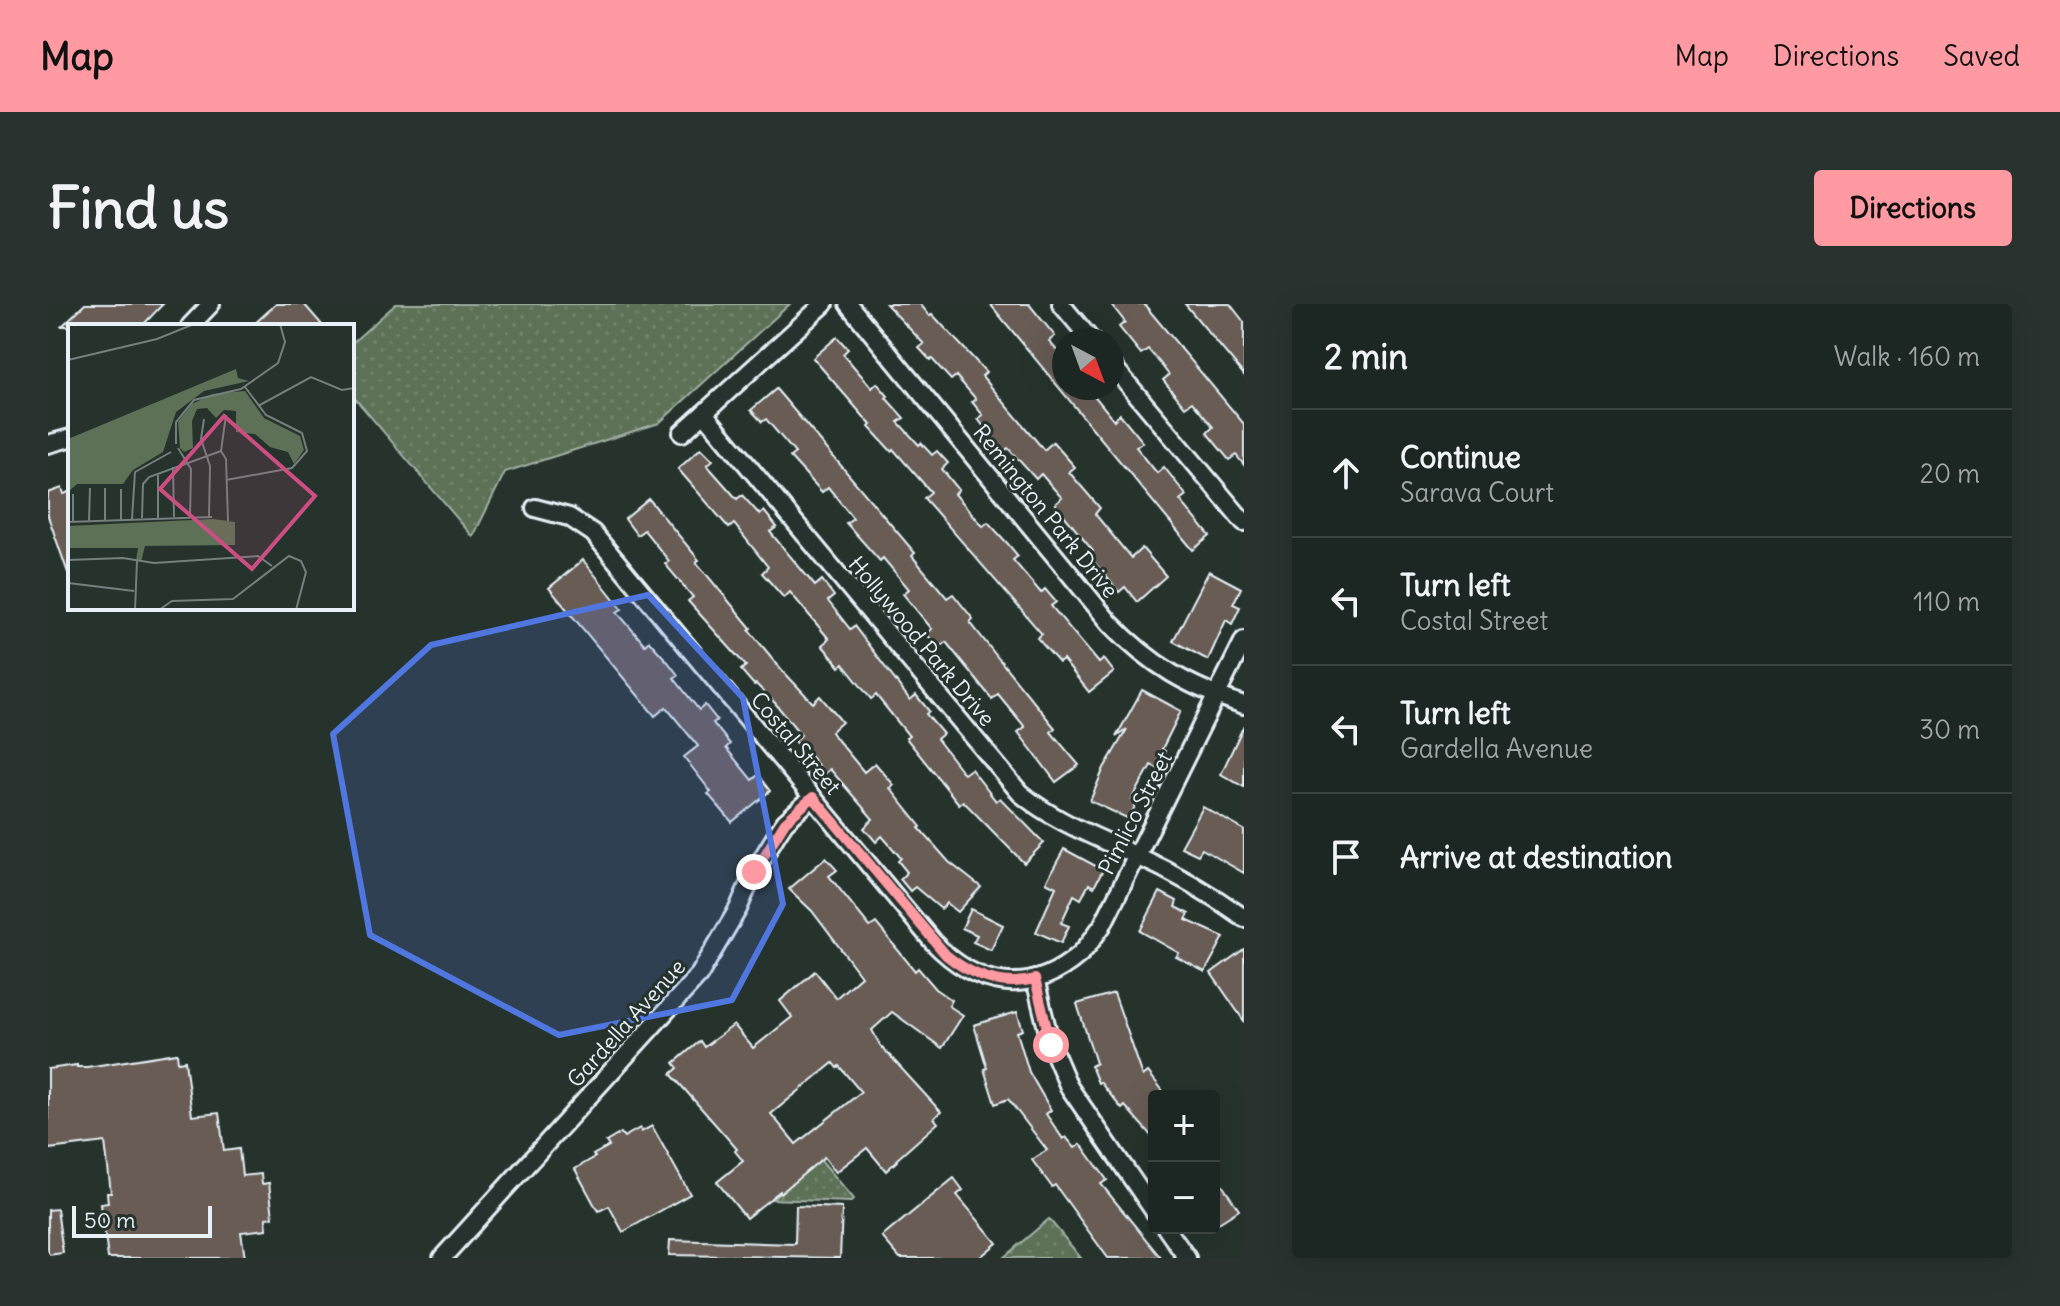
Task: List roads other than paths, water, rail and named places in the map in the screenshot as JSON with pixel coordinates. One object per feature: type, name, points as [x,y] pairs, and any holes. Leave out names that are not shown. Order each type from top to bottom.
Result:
[{"type":"street","points":[[192,324],[211,304]]},
{"type":"street","points":[[682,433],[824,304]]},
{"type":"street","name":"Remington Park Drive","points":[[848,304],[1110,623],[1138,652],[1176,678],[1244,705]]},
{"type":"street","points":[[1061,304],[1081,328]]},
{"type":"street","points":[[1124,379],[1244,522]]},
{"type":"street","name":"Hollywood Park Drive","points":[[704,413],[1020,793],[1041,811],[1138,856],[1222,902],[1244,918]]},
{"type":"street","points":[[48,444],[68,439]]},
{"type":"street","name":"Costal Street","points":[[535,508],[569,517],[593,533],[946,955],[963,969],[980,977],[1024,982],[1035,979]]},
{"type":"street","name":"Pimlico Street","points":[[1035,979],[1057,971],[1081,953],[1102,926],[1244,640]]},
{"type":"street","name":"Gardella Avenue","points":[[442,1258],[699,975],[731,923],[754,872],[777,834],[785,822],[813,797]]},
{"type":"street","points":[[1035,979],[1056,1062],[1089,1119],[1148,1203]]},
{"type":"street","points":[[1170,1234],[1187,1258]]}]
